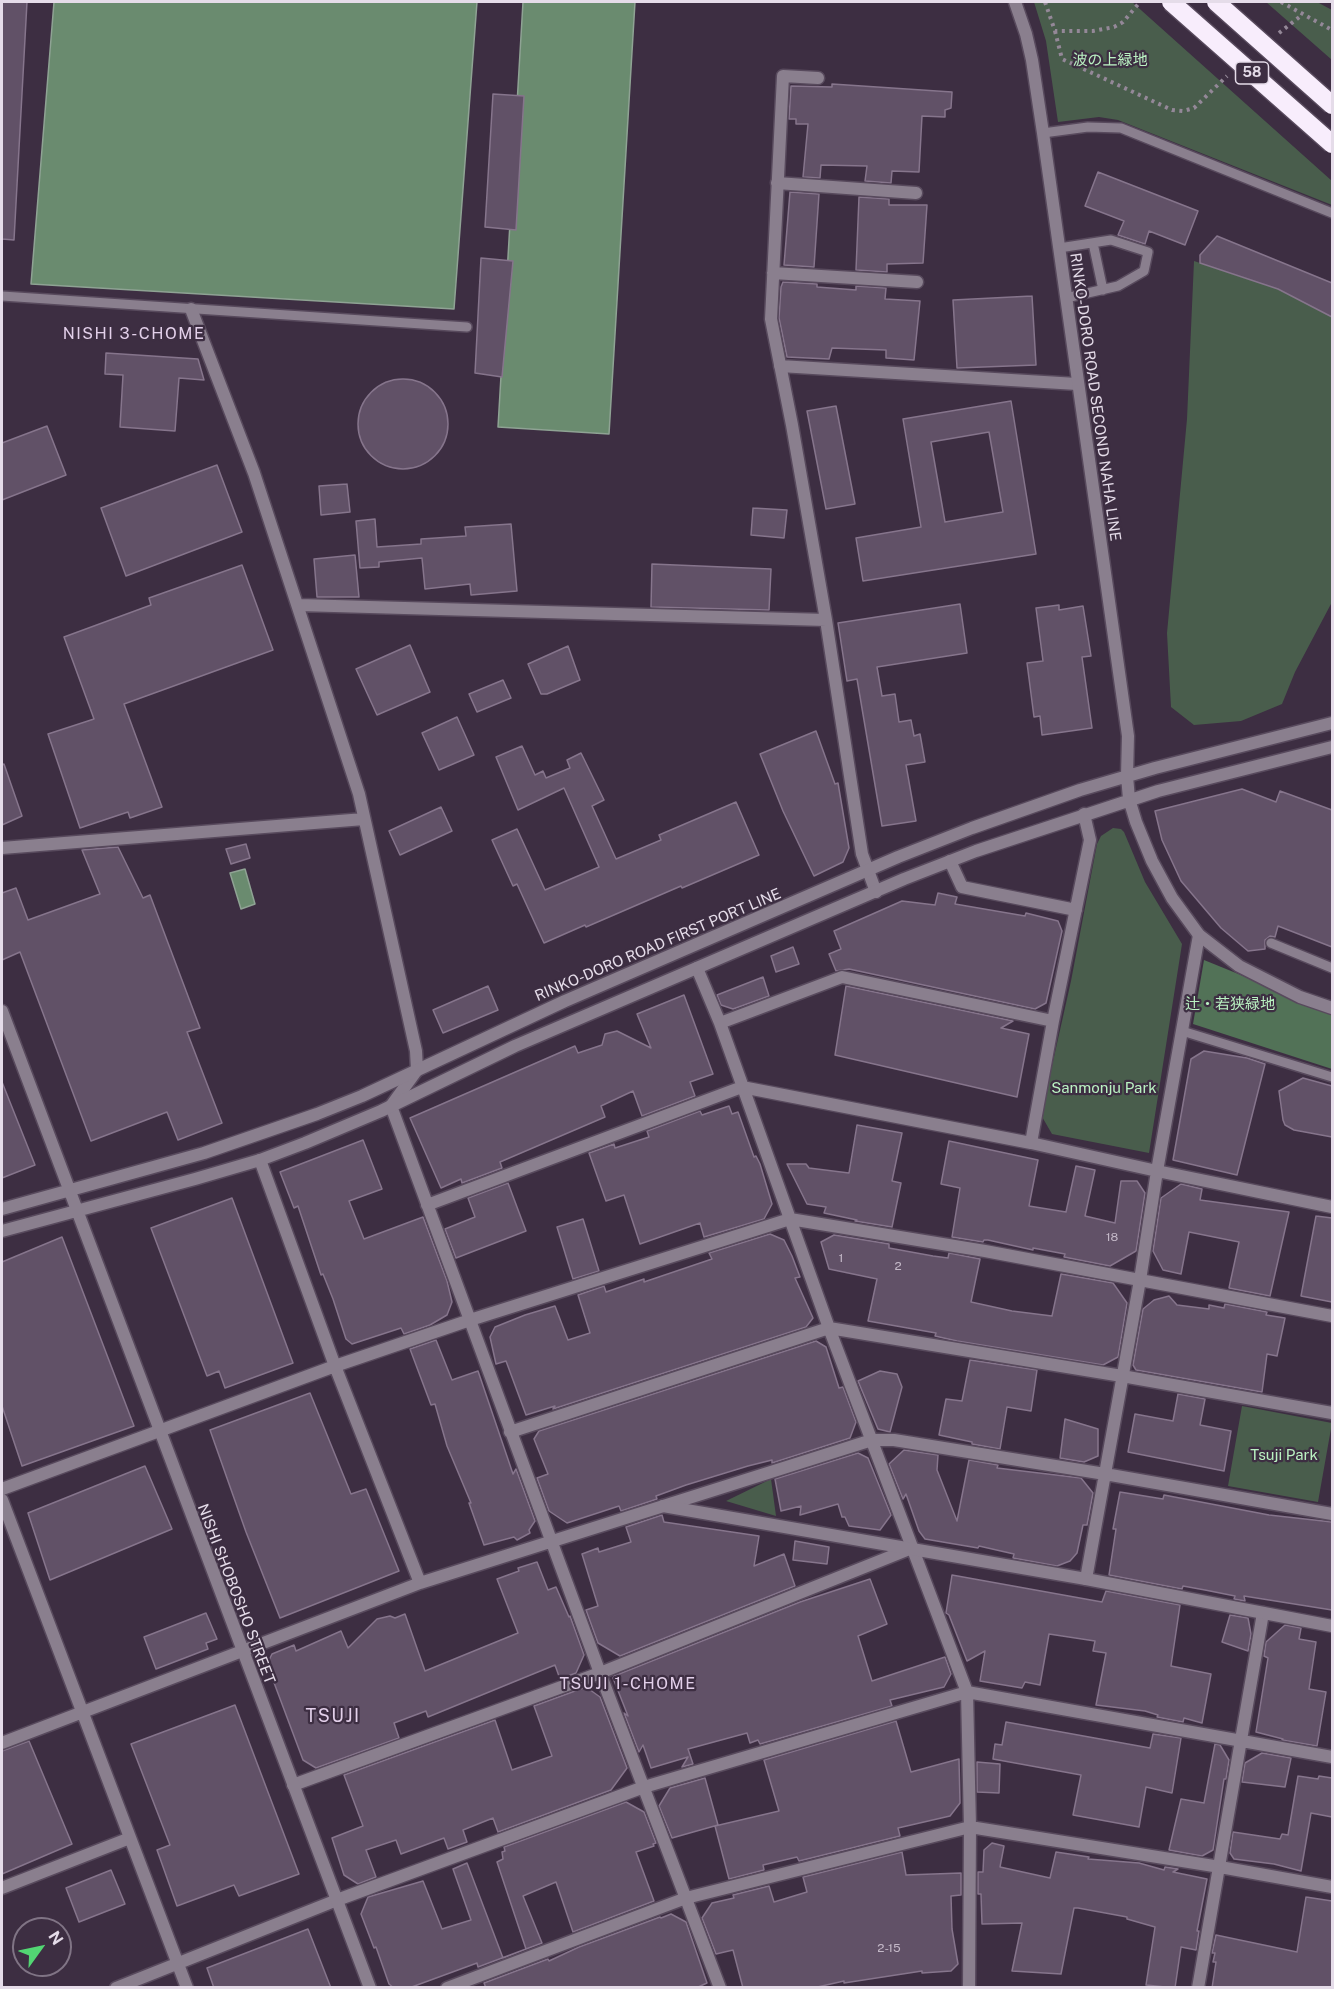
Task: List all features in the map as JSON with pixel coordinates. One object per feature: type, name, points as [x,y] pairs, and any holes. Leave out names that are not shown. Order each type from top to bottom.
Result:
[{"type":"highway","name":"58","points":[[1171,2],[1332,144]]},
{"type":"highway","name":"58","points":[[1216,2],[1332,105]]},
{"type":"street","name":"RINKO-DORO ROAD SECOND NAHA LINE","points":[[1015,2],[1032,60],[1043,133],[1128,736],[1129,800],[1152,861],[1172,898],[1199,935],[1239,966],[1300,997],[1332,1008]]},
{"type":"street","points":[[818,78],[783,75],[771,319],[826,620],[860,843],[867,871],[876,892]]},
{"type":"street","points":[[777,183],[916,193]]},
{"type":"street","points":[[773,273],[917,282]]},
{"type":"street","points":[[191,309],[254,473],[359,794],[414,1040],[417,1070],[391,1106]]},
{"type":"street","points":[[780,366],[1077,384]]},
{"type":"street","points":[[299,605],[826,620]]},
{"type":"street","name":"RINKO-DORO ROAD FIRST PORT LINE","points":[[2,1209],[157,1167],[268,1133],[362,1096],[555,1006],[972,828],[1127,776],[1332,723]]},
{"type":"street","points":[[2,1231],[260,1160],[391,1106],[515,1046],[950,861],[1129,800],[1332,747]]},
{"type":"street","points":[[1031,1143],[1090,840],[1084,814]]},
{"type":"street","points":[[2,848],[364,819]]},
{"type":"street","points":[[950,861],[962,887],[1076,910]]},
{"type":"street","points":[[1086,1579],[1199,935]]},
{"type":"street","points":[[697,968],[720,1023],[829,1329],[967,1692],[970,1827],[969,1988]]},
{"type":"street","points":[[720,1023],[842,977],[1053,1021]]},
{"type":"street","name":"NISHI SHOBOSHO STREET","points":[[2,1011],[370,1988]]},
{"type":"street","points":[[427,1205],[742,1087],[1031,1143],[1332,1207]]},
{"type":"street","points":[[391,1106],[510,1432],[720,1988]]},
{"type":"street","points":[[260,1160],[335,1366],[420,1583]]},
{"type":"street","points":[[2,1489],[335,1366],[470,1320],[790,1219],[985,1251],[1332,1316]]},
{"type":"street","points":[[510,1432],[829,1329],[1122,1376],[1332,1413]]},
{"type":"street","points":[[2,1743],[420,1583],[872,1440],[894,1440],[1332,1514]]},
{"type":"street","points":[[2,1500],[186,1988]]},
{"type":"street","points":[[663,1506],[1086,1579],[1332,1626]]},
{"type":"street","points":[[293,1785],[600,1673],[912,1548]]},
{"type":"street","points":[[1198,1988],[1263,1613]]},
{"type":"street","points":[[116,1988],[337,1900],[644,1787],[967,1692],[1332,1757]]},
{"type":"street","points":[[447,1988],[686,1898],[970,1827],[1220,1866],[1332,1887]]},
{"type":"street","points":[[2,1888],[130,1838]]},
{"type":"lane","points":[[1043,133],[1088,127],[1122,128],[1332,213]]},
{"type":"lane","points":[[1059,248],[1111,240],[1148,252],[1144,271],[1118,286],[1066,298]]},
{"type":"lane","points":[[1093,243],[1103,290]]},
{"type":"lane","points":[[2,296],[467,327]]},
{"type":"lane","points":[[1271,943],[1332,968]]},
{"type":"lane","points":[[1182,1031],[1332,1077]]},
{"type":"path","points":[[1045,2],[1062,59],[1172,110],[1183,111],[1194,108],[1234,70]]},
{"type":"path","points":[[1055,31],[1093,31],[1114,27],[1124,22],[1140,2]]},
{"type":"path","points":[[1281,2],[1332,30]]},
{"type":"path","points":[[1277,36],[1302,15]]},
{"type":"green space","name":"波の上緑地","points":[[1034,2],[1132,2],[1332,181],[1332,205],[1118,120],[1099,117],[1058,122],[1046,41]]},
{"type":"green space","points":[[1266,2],[1317,2],[1332,10],[1332,60]]},
{"type":"green space","points":[[1194,261],[1285,291],[1332,315],[1332,602],[1295,672],[1282,704],[1241,721],[1194,725],[1171,707],[1167,633],[1187,419]]},
{"type":"green space","name":"Sanmonju Park","points":[[1113,828],[1124,832],[1145,882],[1182,944],[1149,1153],[1052,1134],[1041,1115],[1071,981],[1097,844],[1101,836]]},
{"type":"green space","name":"辻・若狭緑地","points":[[1204,960],[1332,1012],[1332,1069],[1193,1024]]},
{"type":"green space","name":"Tsuji Park","points":[[1242,1406],[1332,1423],[1318,1502],[1228,1486]]},
{"type":"green space","points":[[771,1479],[776,1516],[726,1501]]},
{"type":"shaded area","points":[[54,2],[477,2],[454,309],[31,284]]},
{"type":"shaded area","points":[[523,2],[635,2],[609,434],[498,427]]},
{"type":"shaded area","points":[[245,869],[255,904],[241,909],[230,873]]},
{"type":"building","points":[[2,2],[27,2],[14,240],[2,239]]},
{"type":"building","points":[[832,84],[952,92],[951,108],[945,110],[945,117],[922,116],[919,172],[892,171],[891,183],[865,181],[867,166],[821,165],[820,178],[803,177],[808,124],[796,124],[796,119],[789,119],[791,86],[832,87]]},
{"type":"building","points":[[493,94],[524,96],[516,230],[485,227]]},
{"type":"building","points":[[1098,172],[1198,211],[1185,245],[1149,231],[1145,244],[1118,235],[1124,221],[1085,206]]},
{"type":"building","points":[[790,192],[819,194],[814,267],[784,265]]},
{"type":"building","points":[[859,197],[889,199],[889,205],[927,205],[923,263],[887,264],[887,272],[856,270]]},
{"type":"building","points":[[1217,236],[1332,283],[1332,317],[1278,289],[1200,263],[1200,255]]},
{"type":"building","points":[[481,258],[513,261],[502,377],[475,373]]},
{"type":"building","points":[[783,282],[856,290],[856,286],[886,288],[885,299],[920,301],[914,360],[886,358],[886,350],[832,348],[829,359],[787,357],[779,318]]},
{"type":"building","points":[[1032,296],[1036,365],[957,368],[953,300]]},
{"type":"building","points":[[106,353],[198,359],[204,380],[179,378],[175,431],[120,427],[123,375],[105,374]]},
{"type":"building","points":[[394,379],[412,379],[428,386],[441,399],[448,415],[448,433],[441,449],[428,462],[412,469],[394,469],[378,462],[365,449],[358,433],[358,415],[365,399],[378,386]]},
{"type":"building","points":[[1011,401],[1036,554],[863,581],[856,538],[921,527],[903,419]],"holes":[[[989,432],[1003,512],[945,522],[931,442]]]},
{"type":"building","points":[[836,406],[855,504],[826,509],[807,411]]},
{"type":"building","points":[[47,426],[66,475],[2,500],[2,443]]},
{"type":"building","points":[[217,465],[242,532],[126,576],[101,508]]},
{"type":"building","points":[[347,484],[350,512],[321,515],[319,486]]},
{"type":"building","points":[[753,508],[787,510],[784,538],[751,535]]},
{"type":"building","points":[[375,519],[377,547],[421,544],[421,539],[466,536],[465,527],[511,524],[517,591],[471,595],[470,584],[425,589],[422,558],[379,562],[379,567],[360,568],[356,521]]},
{"type":"building","points":[[355,555],[359,597],[317,597],[314,559]]},
{"type":"building","points":[[652,564],[771,569],[769,610],[651,607]]},
{"type":"building","points":[[242,565],[273,650],[124,704],[162,807],[130,818],[128,812],[80,828],[48,734],[94,719],[64,637],[151,605],[149,598]]},
{"type":"building","points":[[960,604],[967,653],[877,667],[882,696],[895,694],[899,722],[911,720],[914,736],[920,734],[925,762],[906,765],[916,821],[882,826],[857,679],[847,681],[838,623]]},
{"type":"building","points":[[1059,605],[1059,610],[1083,606],[1091,656],[1082,657],[1092,728],[1042,735],[1040,716],[1034,717],[1027,663],[1043,661],[1036,608]]},
{"type":"building","points":[[410,645],[430,692],[377,715],[356,669]]},
{"type":"building","points":[[568,646],[580,680],[547,694],[541,694],[528,664]]},
{"type":"building","points":[[503,680],[511,698],[477,712],[469,694]]},
{"type":"building","points":[[457,717],[474,755],[439,770],[422,733]]},
{"type":"building","points":[[816,731],[835,784],[838,783],[849,848],[843,862],[814,876],[783,811],[760,754]]},
{"type":"building","points":[[522,746],[535,775],[543,771],[546,778],[570,768],[567,760],[581,753],[604,800],[592,806],[616,859],[661,840],[659,835],[736,802],[759,855],[544,943],[517,884],[513,886],[492,840],[517,829],[545,890],[599,867],[564,788],[518,810],[496,757]]},
{"type":"building","points":[[4,764],[22,816],[2,825],[2,765]]},
{"type":"building","points":[[1242,789],[1276,802],[1280,791],[1332,810],[1332,947],[1278,926],[1275,937],[1270,936],[1265,940],[1265,949],[1248,951],[1221,928],[1181,881],[1162,840],[1155,811]]},
{"type":"building","points":[[441,807],[452,831],[400,855],[389,831]]},
{"type":"building","points":[[246,844],[250,858],[231,864],[226,849]]},
{"type":"building","points":[[118,847],[143,898],[150,895],[200,1028],[187,1032],[222,1123],[178,1140],[167,1112],[91,1141],[20,952],[2,960],[2,893],[16,888],[28,920],[100,894],[82,850]]},
{"type":"building","points":[[938,893],[957,897],[955,904],[1025,916],[1026,913],[1058,921],[1062,931],[1046,1003],[1035,1009],[849,969],[836,971],[829,954],[841,949],[834,931],[902,901],[935,905]]},
{"type":"building","points":[[793,947],[799,964],[776,972],[771,956]]},
{"type":"building","points":[[763,977],[769,996],[733,1009],[721,1005],[717,995]]},
{"type":"building","points":[[488,986],[498,1010],[443,1033],[433,1010]]},
{"type":"building","points":[[846,986],[1013,1021],[1001,1028],[1029,1034],[1017,1097],[835,1055]]},
{"type":"building","points":[[684,995],[713,1074],[690,1082],[695,1096],[642,1116],[633,1091],[601,1106],[605,1117],[500,1162],[502,1168],[462,1183],[461,1179],[441,1188],[410,1118],[575,1046],[578,1053],[602,1045],[605,1034],[617,1031],[651,1048],[637,1014]]},
{"type":"building","points":[[1204,1051],[1247,1058],[1265,1064],[1237,1175],[1173,1160],[1191,1059]]},
{"type":"building","points":[[1303,1078],[1332,1086],[1332,1137],[1294,1130],[1285,1125],[1279,1091]]},
{"type":"building","points":[[2,1082],[35,1165],[2,1178]]},
{"type":"building","points":[[729,1106],[732,1114],[738,1112],[754,1157],[756,1156],[760,1164],[772,1204],[764,1219],[704,1237],[700,1223],[640,1244],[624,1195],[606,1201],[589,1153],[614,1144],[615,1148],[649,1137],[647,1131],[700,1111],[702,1115]]},
{"type":"building","points":[[857,1125],[902,1133],[892,1181],[901,1183],[892,1227],[824,1213],[826,1207],[807,1204],[787,1164],[806,1164],[809,1168],[849,1173]]},
{"type":"building","points":[[363,1140],[382,1189],[349,1201],[364,1239],[423,1217],[447,1281],[452,1302],[447,1315],[430,1325],[404,1334],[401,1328],[352,1344],[346,1339],[298,1206],[294,1208],[280,1172]]},
{"type":"building","points":[[949,1141],[1038,1160],[1029,1206],[1066,1212],[1076,1166],[1095,1170],[1085,1216],[1115,1223],[1121,1181],[1137,1181],[1145,1193],[1136,1251],[1110,1266],[1033,1248],[1033,1250],[988,1240],[983,1242],[952,1237],[960,1188],[941,1184]]},
{"type":"building","points":[[508,1183],[526,1231],[456,1258],[445,1229],[475,1217],[468,1198]]},
{"type":"building","points":[[1181,1184],[1202,1189],[1200,1200],[1289,1212],[1270,1296],[1229,1288],[1239,1242],[1189,1232],[1181,1274],[1163,1270],[1153,1251],[1161,1198]]},
{"type":"building","points":[[232,1198],[293,1363],[225,1388],[219,1371],[207,1376],[151,1228]]},
{"type":"building","points":[[1316,1216],[1332,1218],[1332,1302],[1301,1296]]},
{"type":"building","points":[[583,1219],[599,1271],[573,1279],[557,1227]]},
{"type":"building","points":[[770,1234],[784,1240],[792,1256],[800,1277],[795,1278],[813,1318],[806,1327],[553,1409],[555,1406],[526,1415],[506,1361],[496,1364],[490,1337],[495,1327],[555,1306],[568,1340],[590,1333],[578,1295],[604,1286],[606,1292],[644,1279],[644,1282],[712,1259],[709,1253]]},
{"type":"building","points":[[834,1235],[889,1244],[889,1248],[933,1256],[948,1258],[949,1253],[980,1259],[971,1302],[1012,1311],[1052,1316],[1061,1274],[1113,1283],[1127,1303],[1118,1357],[1103,1365],[957,1341],[935,1336],[936,1333],[868,1321],[877,1279],[829,1269],[821,1242]]},
{"type":"building","points":[[62,1237],[134,1426],[22,1466],[2,1406],[2,1262]]},
{"type":"building","points":[[1169,1296],[1177,1305],[1209,1309],[1209,1305],[1224,1308],[1225,1304],[1285,1318],[1277,1356],[1267,1354],[1262,1392],[1136,1370],[1133,1365],[1143,1309],[1154,1300]]},
{"type":"building","points":[[436,1340],[452,1380],[478,1371],[513,1474],[516,1469],[535,1521],[529,1530],[530,1533],[517,1540],[514,1537],[484,1545],[469,1503],[471,1503],[447,1446],[435,1404],[431,1405],[410,1349]]},
{"type":"building","points":[[816,1341],[826,1347],[839,1388],[843,1387],[856,1422],[850,1438],[772,1463],[772,1460],[748,1466],[686,1485],[656,1496],[657,1499],[621,1511],[619,1506],[567,1523],[549,1511],[537,1478],[548,1474],[534,1439],[539,1431]]},
{"type":"building","points":[[970,1360],[1037,1370],[1031,1411],[1007,1407],[1000,1449],[939,1435],[946,1399],[962,1401]]},
{"type":"building","points":[[880,1371],[897,1374],[902,1387],[890,1432],[878,1429],[858,1381]]},
{"type":"building","points":[[310,1393],[351,1494],[366,1489],[399,1571],[280,1618],[246,1532],[210,1430]]},
{"type":"building","points":[[1178,1394],[1205,1399],[1200,1425],[1231,1431],[1224,1471],[1128,1452],[1135,1414],[1173,1421]]},
{"type":"building","points":[[1065,1419],[1098,1429],[1098,1456],[1084,1462],[1060,1458]]},
{"type":"building","points":[[904,1450],[938,1455],[937,1470],[957,1521],[969,1460],[998,1465],[997,1468],[1081,1478],[1093,1493],[1087,1525],[1083,1525],[1077,1553],[1070,1561],[1057,1566],[1013,1558],[1014,1554],[979,1546],[978,1548],[925,1539],[919,1531],[906,1494],[903,1499],[889,1464]]},
{"type":"building","points":[[858,1453],[868,1458],[891,1515],[880,1530],[849,1526],[845,1517],[842,1517],[838,1504],[800,1515],[801,1506],[781,1511],[775,1479]]},
{"type":"building","points":[[145,1466],[172,1529],[50,1580],[28,1513]]},
{"type":"building","points":[[1120,1492],[1163,1499],[1164,1495],[1269,1515],[1332,1522],[1332,1610],[1244,1596],[1245,1601],[1234,1599],[1235,1596],[1205,1590],[1183,1586],[1182,1589],[1109,1575],[1116,1529],[1113,1529]]},
{"type":"building","points":[[662,1515],[664,1522],[759,1536],[754,1566],[784,1554],[795,1586],[620,1656],[598,1643],[586,1610],[598,1606],[582,1554],[598,1548],[599,1552],[631,1542],[626,1527]]},
{"type":"building","points":[[795,1541],[829,1547],[827,1564],[793,1560]]},
{"type":"building","points":[[537,1562],[548,1590],[556,1587],[570,1616],[584,1655],[576,1673],[560,1679],[555,1665],[428,1717],[426,1711],[394,1723],[399,1738],[316,1768],[303,1760],[267,1664],[272,1654],[294,1645],[296,1651],[341,1631],[348,1648],[377,1619],[390,1616],[395,1618],[405,1614],[425,1671],[518,1633],[497,1579],[519,1571],[518,1568]]},
{"type":"building","points":[[952,1575],[1102,1602],[1106,1591],[1180,1605],[1171,1666],[1211,1674],[1202,1723],[1184,1718],[1183,1722],[1157,1717],[1158,1715],[1145,1711],[1096,1705],[1106,1653],[1093,1651],[1095,1641],[1049,1634],[1040,1685],[1025,1682],[1022,1688],[980,1681],[985,1651],[967,1661],[949,1615],[946,1613]]},
{"type":"building","points":[[870,1579],[887,1624],[858,1636],[872,1681],[945,1657],[951,1674],[944,1687],[890,1700],[892,1706],[760,1744],[758,1740],[750,1743],[747,1733],[688,1749],[693,1764],[682,1767],[688,1757],[651,1768],[643,1745],[639,1752],[624,1713],[628,1716],[614,1676],[800,1602]]},
{"type":"building","points":[[206,1613],[217,1639],[206,1643],[208,1649],[156,1669],[144,1637]]},
{"type":"building","points":[[1230,1615],[1248,1618],[1251,1634],[1248,1651],[1222,1642]]},
{"type":"building","points":[[1285,1625],[1301,1628],[1299,1639],[1316,1642],[1309,1689],[1326,1692],[1317,1746],[1282,1740],[1256,1732],[1268,1658],[1264,1656],[1266,1642]]},
{"type":"building","points":[[586,1687],[600,1697],[627,1768],[611,1790],[498,1832],[493,1818],[463,1830],[467,1842],[448,1849],[444,1838],[401,1854],[396,1840],[366,1850],[376,1877],[358,1884],[344,1875],[332,1838],[363,1826],[344,1775],[495,1720],[512,1770],[552,1756],[534,1706]]},
{"type":"building","points":[[235,1705],[299,1874],[239,1896],[234,1885],[177,1906],[157,1850],[170,1845],[131,1744]]},
{"type":"building","points":[[896,1721],[911,1772],[959,1759],[960,1803],[950,1816],[898,1828],[900,1836],[799,1861],[797,1857],[763,1865],[764,1870],[729,1879],[715,1826],[779,1811],[764,1760]]},
{"type":"building","points":[[1006,1722],[1150,1748],[1153,1734],[1181,1738],[1172,1793],[1146,1787],[1139,1827],[1073,1815],[1081,1775],[993,1759],[995,1744],[1002,1745]]},
{"type":"building","points":[[29,1741],[72,1844],[2,1874],[2,1751]]},
{"type":"building","points":[[1215,1744],[1220,1745],[1229,1760],[1213,1850],[1202,1856],[1169,1850],[1181,1799],[1204,1803]]},
{"type":"building","points":[[1262,1753],[1291,1758],[1285,1787],[1242,1782],[1245,1763]]},
{"type":"building","points":[[977,1762],[1000,1764],[999,1793],[977,1792]]},
{"type":"building","points":[[1298,1776],[1318,1779],[1319,1776],[1332,1778],[1332,1817],[1311,1813],[1301,1871],[1274,1864],[1234,1859],[1230,1853],[1233,1832],[1280,1839],[1282,1834],[1288,1835]]},
{"type":"building","points":[[705,1778],[718,1825],[672,1838],[659,1806],[670,1788]]},
{"type":"building","points":[[626,1802],[644,1812],[656,1843],[653,1844],[654,1846],[636,1852],[654,1901],[573,1932],[556,1882],[523,1896],[542,1943],[526,1949],[497,1862],[503,1859],[504,1847]]},
{"type":"building","points":[[992,1843],[1004,1846],[1000,1867],[1050,1878],[1056,1852],[1089,1857],[1088,1859],[1139,1863],[1164,1870],[1165,1867],[1178,1869],[1173,1872],[1207,1879],[1197,1931],[1199,1931],[1196,1950],[1181,1947],[1175,1988],[1146,1985],[1155,1927],[1127,1919],[1127,1917],[1078,1908],[1074,1908],[1061,1974],[1012,1971],[1022,1923],[982,1924],[978,1872],[983,1872],[984,1850]]},
{"type":"building","points":[[902,1852],[906,1875],[961,1873],[961,1895],[951,1896],[952,1929],[958,1964],[951,1971],[922,1973],[922,1971],[844,1983],[844,1981],[813,1988],[743,1988],[733,1950],[716,1954],[702,1918],[712,1903],[769,1886],[774,1902],[807,1892],[803,1877]]},
{"type":"building","points":[[467,1863],[503,1958],[478,1967],[477,1963],[409,1988],[394,1988],[389,1984],[361,1914],[368,1897],[423,1881],[442,1929],[471,1920],[453,1869]]},
{"type":"building","points":[[111,1870],[125,1904],[79,1922],[66,1888]]},
{"type":"building","points":[[1306,1897],[1332,1901],[1332,1988],[1212,1988],[1216,1962],[1213,1962],[1215,1953],[1212,1953],[1216,1935],[1297,1952]]},
{"type":"building","points":[[671,1914],[686,1922],[707,1983],[696,1988],[486,1988],[484,1983],[548,1959],[549,1961],[579,1947]]},
{"type":"building","points":[[308,1929],[331,1988],[214,1988],[207,1968]]},
{"type":"district","name":"NISHI 3-CHOME","points":[[134,334]]},
{"type":"district","name":"TSUJI 1-CHOME","points":[[628,1684]]},
{"type":"district","name":"TSUJI","points":[[333,1716]]}]
